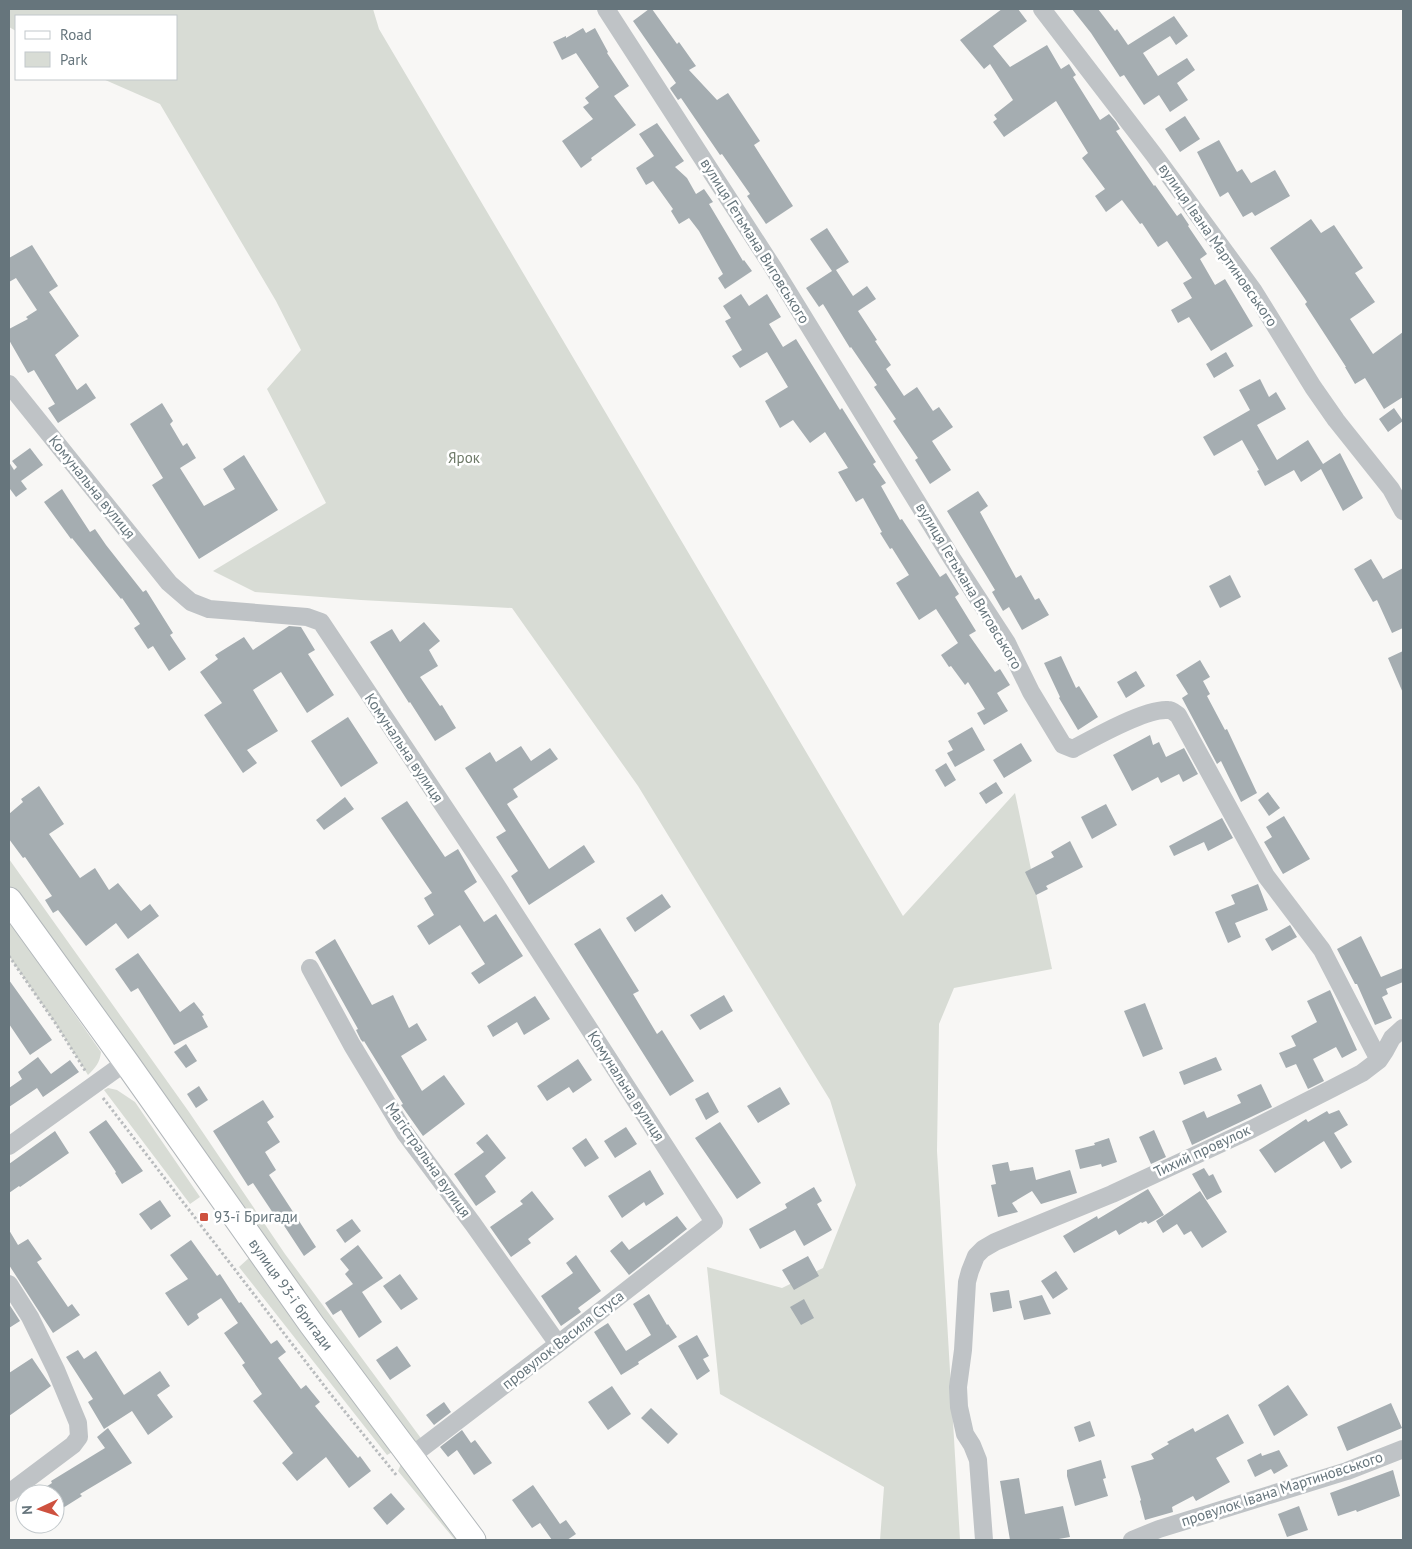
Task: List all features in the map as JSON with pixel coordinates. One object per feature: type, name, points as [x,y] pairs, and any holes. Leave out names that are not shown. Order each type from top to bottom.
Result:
[{"type":"main road","name":"вулиця 93-ї бригади","points":[[9,900],[312,1325],[473,1540]]},
{"type":"street","name":"вулиця Гетьмана Виговського","points":[[606,9],[774,269],[951,557],[1008,643],[1031,692],[1063,745],[1073,749],[1128,721],[1157,711],[1172,711],[1178,715],[1266,876],[1322,950],[1379,1060]]},
{"type":"street","name":"вулиця Івана Мартиновського","points":[[1042,9],[1154,155],[1247,282],[1313,387],[1336,420],[1391,489],[1403,511]]},
{"type":"street","name":"Комунальна вулиця","points":[[9,384],[169,583],[191,602],[209,609],[307,617],[321,622],[493,880],[714,1222]]},
{"type":"street","name":"Магістральна вулиця","points":[[310,968],[352,1045],[405,1132],[558,1344]]},
{"type":"street","name":"Тихий провулок","points":[[984,1540],[978,1460],[965,1434],[959,1407],[958,1387],[968,1282],[976,1256],[995,1242],[1112,1194],[1243,1133],[1362,1073],[1379,1060],[1392,1038],[1403,1028]]},
{"type":"street","points":[[9,1146],[126,1062]]},
{"type":"street","name":"провулок Василя Стуса","points":[[410,1457],[714,1222]]},
{"type":"street","points":[[9,1284],[30,1317],[56,1370],[78,1423],[80,1437],[73,1445],[9,1492]]},
{"type":"street","name":"провулок Івана Мартиновського","points":[[1132,1540],[1160,1529],[1347,1471],[1403,1449]]},
{"type":"path","points":[[9,956],[56,1024],[88,1075]]},
{"type":"path","points":[[99,1092],[329,1392],[402,1482]]},
{"type":"green space","name":"Ярок","points":[[9,9],[373,9],[379,29],[903,916],[1015,793],[1052,969],[954,988],[939,1024],[937,1151],[960,1540],[880,1540],[884,1487],[720,1394],[707,1267],[782,1288],[823,1268],[856,1185],[830,1100],[638,786],[512,608],[255,592],[213,571],[326,503],[267,389],[301,350],[276,301],[160,104],[105,80],[178,80],[178,15],[15,15],[15,30],[9,27]]},
{"type":"green space","points":[[9,859],[189,1112],[285,1254],[423,1441],[411,1448],[9,888]]},
{"type":"green space","points":[[9,921],[101,1052],[97,1065],[88,1075],[56,1024],[9,956]]},
{"type":"green space","points":[[108,1088],[117,1090],[135,1102],[200,1197],[190,1204],[104,1090]]},
{"type":"green space","points":[[250,1257],[396,1450],[387,1455],[239,1267]]},
{"type":"green space","points":[[401,1464],[460,1540],[455,1540],[398,1471]]},
{"type":"building","points":[[649,9],[652,9],[677,44],[679,42],[696,66],[689,70],[717,100],[728,93],[760,141],[754,145],[793,206],[766,224],[747,196],[750,194],[722,154],[720,155],[681,98],[678,100],[671,90],[670,88],[676,83],[633,21]]},
{"type":"building","points":[[1002,9],[1018,9],[1027,21],[993,46],[1010,67],[1047,45],[1061,69],[1069,64],[1076,75],[1073,77],[1100,120],[1109,114],[1116,122],[1120,129],[1116,131],[1154,186],[1177,216],[1181,213],[1189,225],[1207,254],[1200,259],[1215,285],[1225,279],[1253,326],[1211,351],[1189,317],[1178,323],[1171,310],[1192,298],[1183,283],[1192,278],[1167,241],[1158,247],[1142,223],[1140,224],[1122,200],[1106,212],[1095,196],[1105,189],[1082,158],[1088,153],[1056,101],[1004,137],[993,122],[997,119],[994,115],[1013,100],[990,64],[984,69],[960,40]]},
{"type":"building","points":[[1072,9],[1098,9],[1115,31],[1117,29],[1128,45],[1174,16],[1188,36],[1176,45],[1170,36],[1143,53],[1158,76],[1187,58],[1195,70],[1177,83],[1188,100],[1170,112],[1159,95],[1144,105],[1124,75],[1120,77],[1091,33]]},
{"type":"building","points":[[583,28],[586,33],[595,28],[607,53],[629,86],[614,96],[636,125],[591,158],[592,160],[581,168],[562,141],[593,119],[583,107],[589,103],[585,98],[599,87],[576,53],[562,60],[553,42],[566,36],[566,38]]},
{"type":"building","points":[[1185,116],[1200,139],[1180,152],[1165,129]]},
{"type":"building","points":[[657,123],[684,161],[675,167],[687,178],[696,194],[704,189],[713,202],[709,204],[743,261],[752,271],[725,289],[718,278],[723,274],[699,231],[689,218],[679,224],[671,211],[673,209],[653,181],[646,185],[636,168],[654,156],[639,134]]},
{"type":"building","points":[[1219,140],[1237,172],[1242,169],[1251,183],[1275,170],[1290,196],[1255,216],[1252,212],[1243,217],[1228,192],[1220,197],[1197,152]]},
{"type":"building","points":[[1311,219],[1321,233],[1334,225],[1363,268],[1355,273],[1375,302],[1350,319],[1373,354],[1403,332],[1403,397],[1384,409],[1365,378],[1355,384],[1305,304],[1307,302],[1270,248]]},
{"type":"building","points":[[827,228],[849,262],[836,270],[853,296],[867,286],[876,299],[858,311],[891,365],[886,369],[904,396],[917,387],[933,411],[939,407],[953,427],[932,441],[951,470],[930,484],[915,460],[918,458],[893,421],[896,419],[874,387],[877,385],[850,348],[823,304],[819,307],[806,288],[832,271],[810,239]]},
{"type":"building","points":[[32,245],[58,286],[49,292],[79,336],[55,355],[77,390],[86,383],[96,398],[58,423],[48,408],[55,404],[34,370],[28,373],[9,340],[9,329],[28,319],[26,317],[37,310],[16,278],[9,282],[9,258]]},
{"type":"building","points":[[741,294],[749,306],[767,294],[781,317],[769,324],[783,347],[796,339],[840,410],[842,408],[876,462],[873,464],[886,483],[881,486],[900,520],[902,519],[940,577],[946,573],[959,594],[955,597],[976,631],[969,635],[995,672],[1000,669],[1010,685],[997,693],[1008,711],[984,725],[977,713],[985,709],[968,682],[965,685],[941,655],[958,643],[936,609],[919,620],[896,583],[909,575],[880,533],[882,532],[863,498],[856,502],[838,472],[848,468],[825,432],[810,443],[793,420],[780,428],[765,401],[788,387],[767,352],[740,368],[732,356],[742,350],[725,321],[731,318],[723,306]]},
{"type":"building","points":[[1226,352],[1234,366],[1214,378],[1206,364]]},
{"type":"building","points":[[1260,379],[1269,397],[1276,392],[1286,409],[1257,425],[1277,460],[1308,440],[1323,464],[1340,453],[1363,498],[1343,511],[1321,469],[1301,482],[1294,470],[1265,486],[1257,471],[1259,470],[1242,440],[1214,456],[1203,437],[1250,410],[1239,390]]},
{"type":"building","points":[[162,403],[173,421],[170,424],[183,446],[187,443],[196,458],[180,468],[204,506],[235,489],[223,469],[244,455],[278,510],[199,559],[152,485],[163,478],[130,424]]},
{"type":"building","points":[[1394,408],[1403,421],[1388,432],[1379,419]]},
{"type":"building","points":[[30,448],[43,465],[21,481],[27,489],[16,497],[9,490],[9,462],[14,470],[17,467],[12,461]]},
{"type":"building","points":[[62,489],[90,532],[95,529],[143,592],[146,590],[173,633],[170,635],[186,659],[169,671],[153,646],[148,649],[134,628],[140,624],[122,598],[71,539],[44,502]]},
{"type":"building","points":[[978,491],[988,506],[980,512],[1016,578],[1021,575],[1035,600],[1039,598],[1049,615],[1022,630],[1009,607],[1003,611],[992,592],[995,590],[947,511]]},
{"type":"building","points":[[1371,559],[1383,579],[1403,568],[1403,628],[1392,633],[1377,600],[1373,602],[1354,569]]},
{"type":"building","points":[[1230,575],[1241,597],[1220,608],[1209,586]]},
{"type":"building","points":[[424,622],[440,641],[429,650],[438,666],[420,677],[440,706],[442,705],[456,728],[435,741],[370,642],[392,629],[400,642]]},
{"type":"building","points":[[289,626],[301,627],[315,650],[308,654],[334,695],[307,713],[281,672],[253,690],[278,731],[247,750],[257,763],[243,773],[204,715],[222,703],[200,672],[218,659],[215,655],[244,637],[253,650]]},
{"type":"building","points":[[1403,651],[1403,693],[1388,658]]},
{"type":"building","points":[[1061,656],[1076,688],[1079,686],[1098,717],[1078,730],[1059,698],[1044,663]]},
{"type":"building","points":[[1200,660],[1210,677],[1203,681],[1210,694],[1207,696],[1225,730],[1227,729],[1257,793],[1241,802],[1221,761],[1217,764],[1182,698],[1188,694],[1176,675]]},
{"type":"building","points":[[1136,671],[1145,686],[1126,698],[1117,682]]},
{"type":"building","points":[[348,717],[378,763],[341,787],[311,741]]},
{"type":"building","points":[[972,727],[985,750],[955,767],[947,753],[953,750],[948,741]]},
{"type":"building","points":[[1150,735],[1153,745],[1159,742],[1166,757],[1184,748],[1198,774],[1183,782],[1179,774],[1161,783],[1158,777],[1132,791],[1113,755]]},
{"type":"building","points":[[1021,743],[1032,761],[1004,778],[993,760]]},
{"type":"building","points":[[521,746],[531,761],[550,748],[558,759],[513,789],[518,797],[507,804],[549,869],[584,845],[595,862],[529,905],[511,876],[518,871],[496,837],[506,831],[465,768],[490,752],[496,762]]},
{"type":"building","points":[[946,763],[956,780],[945,787],[935,770]]},
{"type":"building","points":[[996,782],[1003,793],[986,804],[979,793]]},
{"type":"building","points":[[39,786],[64,824],[49,834],[80,878],[95,868],[109,890],[118,883],[141,911],[150,904],[159,916],[128,939],[116,923],[86,946],[58,910],[53,913],[45,900],[52,896],[25,857],[23,858],[9,839],[9,814],[23,802],[21,799]]},
{"type":"building","points":[[1268,792],[1280,808],[1269,816],[1258,800]]},
{"type":"building","points":[[345,797],[354,809],[324,830],[316,820]]},
{"type":"building","points":[[407,801],[445,857],[458,849],[477,882],[464,891],[484,922],[496,914],[523,956],[479,984],[471,973],[485,964],[460,925],[429,945],[417,926],[434,915],[424,898],[432,893],[381,818]]},
{"type":"building","points":[[1106,804],[1117,825],[1092,839],[1081,817]]},
{"type":"building","points":[[1284,816],[1310,859],[1283,874],[1264,842],[1272,837],[1266,827]]},
{"type":"building","points":[[1222,818],[1233,838],[1208,851],[1204,842],[1174,856],[1169,846]]},
{"type":"building","points":[[1070,841],[1083,867],[1046,886],[1048,889],[1036,895],[1025,872],[1054,857],[1051,852]]},
{"type":"building","points":[[1258,884],[1268,910],[1235,923],[1241,937],[1228,943],[1215,912],[1235,904],[1231,895]]},
{"type":"building","points":[[662,894],[671,907],[635,932],[626,918]]},
{"type":"building","points":[[1290,925],[1297,937],[1272,951],[1265,939]]},
{"type":"building","points":[[600,928],[639,991],[633,994],[657,1034],[662,1030],[694,1081],[670,1096],[574,944]]},
{"type":"building","points":[[1361,936],[1381,977],[1403,968],[1403,982],[1386,989],[1388,994],[1382,997],[1392,1018],[1375,1025],[1357,984],[1355,984],[1337,949]]},
{"type":"building","points":[[335,939],[372,1005],[393,995],[409,1028],[417,1023],[427,1040],[401,1056],[422,1091],[444,1075],[465,1104],[423,1136],[401,1105],[403,1104],[364,1041],[361,1040],[356,1030],[358,1029],[315,952]]},
{"type":"building","points":[[138,953],[180,1012],[194,1002],[204,1015],[202,1016],[208,1027],[174,1045],[138,988],[131,992],[115,969]]},
{"type":"building","points":[[9,980],[52,1040],[30,1055],[9,1024]]},
{"type":"building","points":[[1330,990],[1357,1050],[1342,1058],[1336,1047],[1313,1059],[1324,1081],[1308,1089],[1296,1064],[1286,1068],[1279,1053],[1296,1046],[1291,1036],[1317,1022],[1307,1001]]},
{"type":"building","points":[[724,995],[733,1011],[700,1030],[690,1015]]},
{"type":"building","points":[[535,996],[550,1019],[524,1035],[517,1022],[493,1037],[487,1026]]},
{"type":"building","points":[[1145,1003],[1163,1049],[1143,1057],[1124,1011]]},
{"type":"building","points":[[186,1044],[197,1061],[186,1068],[174,1052]]},
{"type":"building","points":[[38,1057],[51,1074],[70,1060],[79,1072],[43,1097],[37,1088],[9,1107],[9,1088],[22,1079],[18,1072]]},
{"type":"building","points":[[1216,1057],[1222,1070],[1184,1085],[1179,1072]]},
{"type":"building","points":[[578,1059],[592,1080],[573,1093],[569,1087],[547,1101],[537,1086]]},
{"type":"building","points":[[1261,1084],[1272,1107],[1192,1145],[1182,1121],[1204,1111],[1207,1118],[1241,1103],[1237,1095]]},
{"type":"building","points":[[199,1086],[208,1100],[196,1108],[187,1094]]},
{"type":"building","points":[[780,1087],[790,1104],[758,1123],[747,1106]]},
{"type":"building","points":[[708,1092],[719,1112],[706,1120],[695,1099]]},
{"type":"building","points":[[263,1100],[274,1117],[267,1122],[280,1142],[265,1152],[276,1170],[269,1175],[316,1247],[304,1256],[253,1183],[248,1186],[213,1131]]},
{"type":"building","points":[[1339,1110],[1348,1125],[1334,1133],[1352,1162],[1341,1169],[1324,1141],[1275,1173],[1259,1150],[1306,1119],[1308,1122],[1327,1111],[1329,1114]]},
{"type":"building","points":[[106,1120],[143,1171],[122,1184],[89,1132]]},
{"type":"building","points":[[720,1122],[761,1183],[737,1199],[695,1138]]},
{"type":"building","points":[[626,1127],[637,1144],[615,1158],[604,1141]]},
{"type":"building","points":[[1154,1130],[1166,1157],[1151,1164],[1139,1137]]},
{"type":"building","points":[[55,1131],[69,1153],[9,1193],[9,1164]]},
{"type":"building","points":[[487,1134],[506,1158],[485,1176],[496,1192],[476,1206],[454,1174],[484,1152],[476,1143]]},
{"type":"building","points":[[586,1138],[599,1158],[585,1167],[572,1148]]},
{"type":"building","points":[[1109,1138],[1117,1162],[1102,1167],[1101,1164],[1080,1169],[1075,1150],[1095,1145],[1094,1143]]},
{"type":"building","points":[[1008,1162],[1010,1171],[1033,1167],[1036,1180],[1070,1170],[1077,1193],[1041,1204],[1032,1191],[1012,1203],[1018,1212],[998,1217],[991,1185],[996,1184],[992,1165]]},
{"type":"building","points":[[1204,1168],[1209,1176],[1213,1174],[1222,1192],[1207,1200],[1192,1174]]},
{"type":"building","points":[[650,1170],[664,1194],[646,1206],[644,1202],[622,1218],[608,1196]]},
{"type":"building","points":[[814,1187],[822,1201],[817,1204],[832,1230],[804,1246],[795,1230],[760,1249],[749,1229],[787,1208],[785,1204]]},
{"type":"building","points":[[1148,1189],[1164,1215],[1148,1224],[1146,1221],[1141,1222],[1119,1235],[1116,1230],[1074,1253],[1063,1236],[1097,1216],[1098,1219]]},
{"type":"building","points":[[532,1191],[554,1219],[528,1239],[531,1243],[511,1257],[490,1227],[523,1204],[520,1201]]},
{"type":"building","points":[[1200,1191],[1227,1232],[1202,1248],[1191,1231],[1184,1235],[1177,1224],[1163,1233],[1156,1221]]},
{"type":"building","points":[[160,1200],[171,1216],[151,1230],[139,1214]]},
{"type":"building","points":[[677,1216],[687,1229],[629,1275],[610,1251],[622,1241],[629,1250]]},
{"type":"building","points":[[352,1219],[361,1231],[345,1243],[336,1230]]},
{"type":"building","points":[[9,1230],[18,1245],[28,1239],[42,1259],[37,1262],[68,1307],[72,1304],[80,1315],[53,1333],[9,1265]]},
{"type":"building","points":[[191,1240],[217,1276],[220,1274],[239,1303],[241,1302],[271,1344],[277,1340],[286,1352],[278,1358],[301,1389],[306,1385],[320,1402],[315,1406],[371,1471],[349,1488],[326,1457],[297,1481],[282,1463],[293,1453],[253,1401],[262,1394],[242,1365],[245,1363],[224,1333],[238,1323],[221,1298],[197,1314],[199,1318],[188,1326],[165,1293],[188,1279],[170,1255]]},
{"type":"building","points":[[358,1245],[383,1278],[362,1292],[382,1322],[359,1338],[341,1310],[333,1315],[325,1303],[353,1284],[345,1274],[349,1270],[340,1259]]},
{"type":"building","points":[[576,1255],[601,1291],[578,1308],[581,1312],[561,1326],[541,1296],[573,1273],[566,1263]]},
{"type":"building","points":[[808,1256],[819,1276],[794,1290],[782,1270]]},
{"type":"building","points":[[1056,1271],[1068,1289],[1053,1299],[1041,1281]]},
{"type":"building","points":[[400,1274],[418,1299],[401,1310],[383,1286]]},
{"type":"building","points":[[1009,1290],[1012,1308],[993,1312],[990,1293]]},
{"type":"building","points":[[649,1294],[667,1325],[677,1337],[621,1375],[594,1332],[608,1323],[626,1351],[651,1335],[633,1304]]},
{"type":"building","points":[[1042,1295],[1051,1314],[1024,1320],[1019,1301]]},
{"type":"building","points":[[804,1299],[814,1318],[801,1325],[790,1307]]},
{"type":"building","points":[[9,1304],[20,1321],[9,1328]]},
{"type":"building","points":[[697,1335],[709,1356],[703,1359],[710,1371],[697,1380],[678,1346]]},
{"type":"building","points":[[397,1346],[411,1366],[390,1380],[376,1360]]},
{"type":"building","points":[[78,1350],[84,1359],[96,1351],[124,1395],[160,1371],[170,1386],[157,1395],[173,1417],[148,1435],[132,1411],[104,1429],[88,1402],[93,1399],[66,1357]]},
{"type":"building","points":[[32,1358],[51,1386],[9,1416],[9,1373]]},
{"type":"building","points":[[1288,1385],[1308,1415],[1274,1436],[1258,1405]]},
{"type":"building","points":[[612,1386],[631,1414],[608,1430],[588,1402]]},
{"type":"building","points":[[444,1402],[451,1412],[434,1425],[426,1415]]},
{"type":"building","points":[[1391,1403],[1402,1428],[1347,1451],[1337,1427]]},
{"type":"building","points":[[651,1408],[678,1434],[668,1444],[641,1418]]},
{"type":"building","points":[[1228,1414],[1244,1443],[1216,1458],[1230,1482],[1196,1501],[1193,1496],[1172,1507],[1173,1512],[1145,1520],[1131,1466],[1154,1459],[1151,1454],[1169,1444],[1167,1442],[1193,1428],[1195,1432]]},
{"type":"building","points":[[1090,1421],[1095,1436],[1079,1442],[1074,1427]]},
{"type":"building","points":[[108,1428],[132,1463],[80,1494],[82,1496],[65,1507],[65,1484],[50,1484],[51,1481],[105,1448],[97,1437]]},
{"type":"building","points":[[462,1430],[471,1443],[475,1440],[492,1463],[474,1475],[457,1450],[448,1457],[440,1447]]},
{"type":"building","points":[[1279,1450],[1288,1466],[1274,1474],[1271,1469],[1255,1477],[1247,1460],[1261,1453],[1262,1456]]},
{"type":"building","points":[[1101,1460],[1106,1478],[1103,1479],[1108,1496],[1075,1506],[1067,1470]]},
{"type":"building","points":[[1393,1470],[1400,1496],[1357,1512],[1356,1510],[1338,1516],[1330,1493]]},
{"type":"building","points":[[1019,1478],[1025,1514],[1063,1506],[1070,1537],[1053,1540],[1010,1540],[1000,1481]]},
{"type":"building","points":[[533,1485],[560,1524],[566,1520],[576,1534],[567,1540],[552,1540],[540,1523],[532,1528],[512,1500]]},
{"type":"building","points":[[391,1493],[405,1509],[387,1525],[373,1508]]},
{"type":"building","points":[[1299,1506],[1308,1530],[1287,1537],[1278,1514]]},
{"type":"place","name":"93-ї Бригади","points":[[204,1217]]}]
